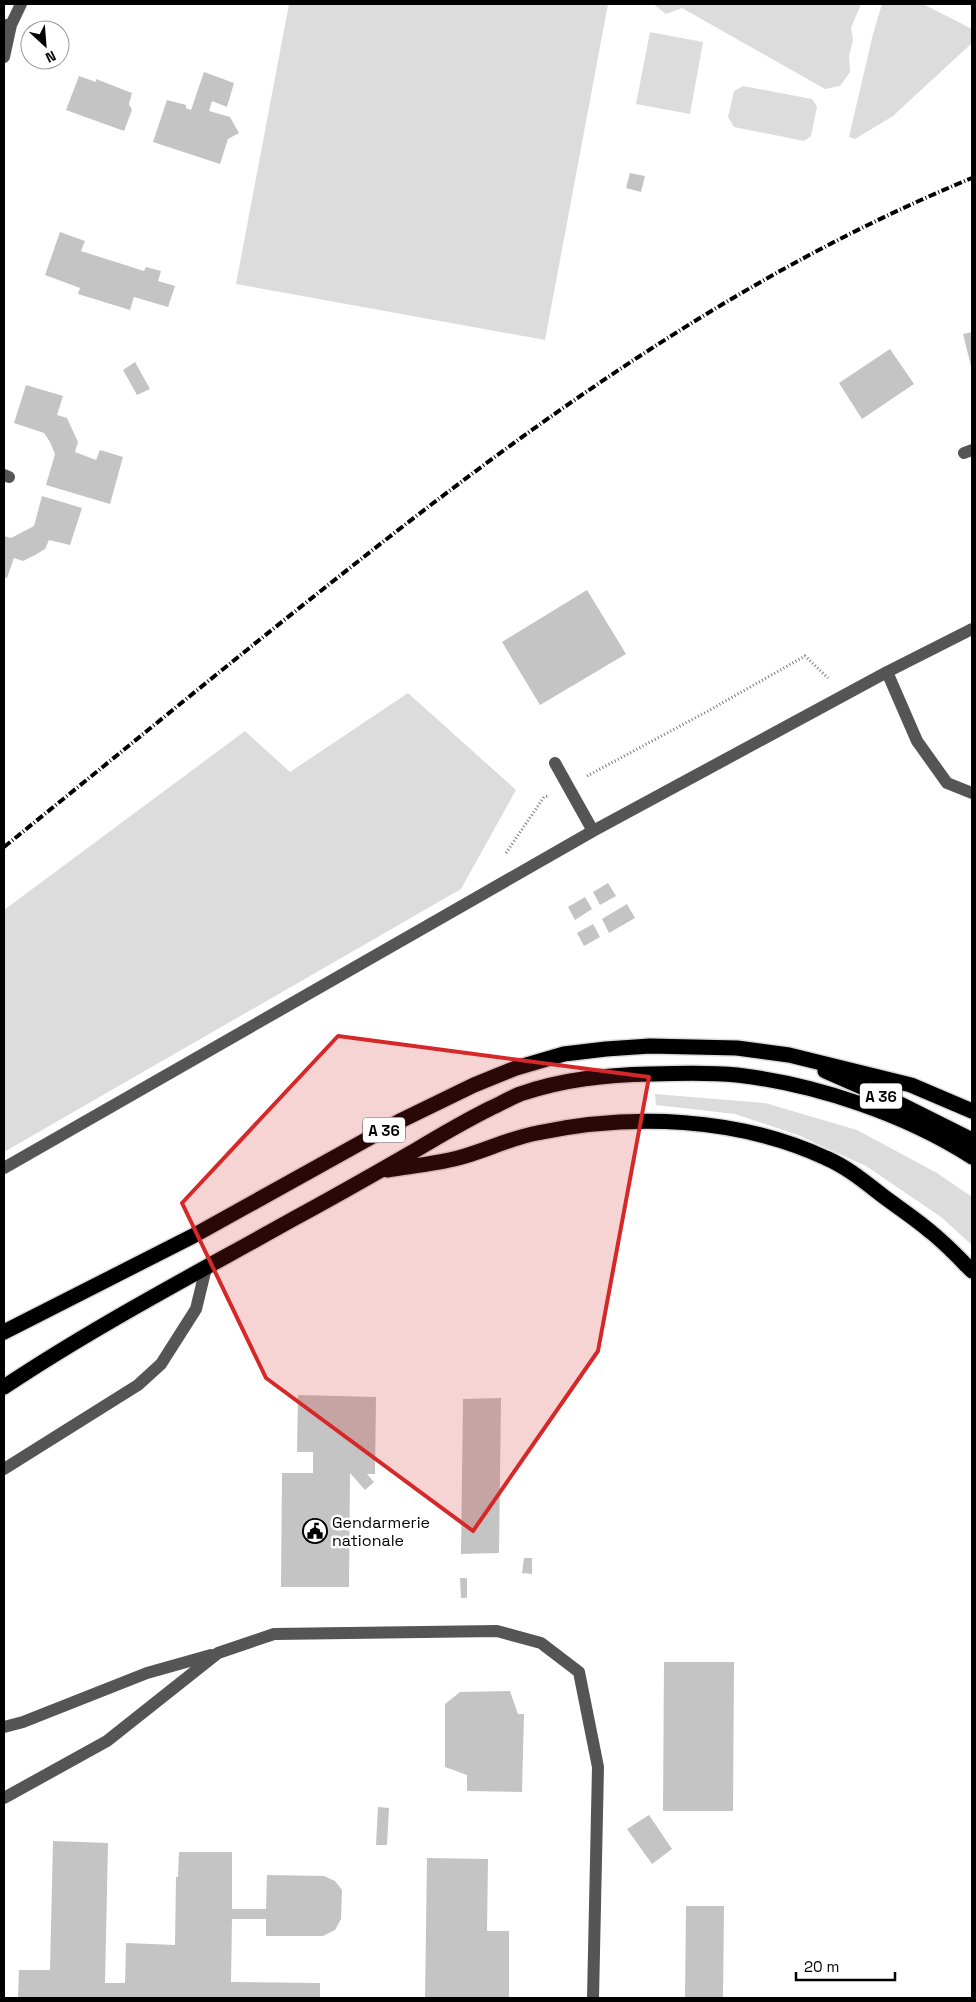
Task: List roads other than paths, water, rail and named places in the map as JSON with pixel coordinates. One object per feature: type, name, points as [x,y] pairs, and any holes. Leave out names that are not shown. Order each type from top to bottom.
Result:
[{"type":"highway","name":"A 36","points":[[4,1332],[193,1236],[400,1120],[474,1085],[516,1068],[564,1054],[650,1046],[738,1048],[789,1055],[911,1085],[972,1111]]},
{"type":"highway","name":"A 36","points":[[789,1055],[900,1104],[972,1140]]},
{"type":"highway","name":"A 36","points":[[4,1387],[59,1350],[378,1172],[457,1125],[518,1095],[570,1080],[612,1074],[694,1072],[736,1075],[814,1089],[896,1118],[958,1148],[972,1157]]},
{"type":"highway","name":"A 36","points":[[378,1172],[458,1158],[536,1133],[574,1127],[654,1122],[695,1123],[740,1129],[785,1142],[828,1158],[859,1178],[932,1232],[972,1271]]},
{"type":"street","points":[[4,57],[7,25],[21,4]]},
{"type":"street","points":[[4,1168],[593,831],[887,672],[972,629]]},
{"type":"street","points":[[887,672],[917,741],[947,782],[972,793]]},
{"type":"street","points":[[555,763],[593,831]]},
{"type":"street","points":[[4,1469],[138,1385],[160,1364],[196,1309],[206,1268]]},
{"type":"street","points":[[4,1727],[23,1722],[147,1673],[218,1653],[274,1634],[496,1631],[541,1643],[579,1672],[598,1767],[593,1998]]},
{"type":"street","points":[[7,1793],[107,1742],[218,1653]]},
{"type":"railway","points":[[4,847],[407,523],[560,410],[638,357],[718,307],[800,260],[885,217],[972,178]]},
{"type":"place","name":"Gendarmerie nationale","points":[[315,1531]]}]
